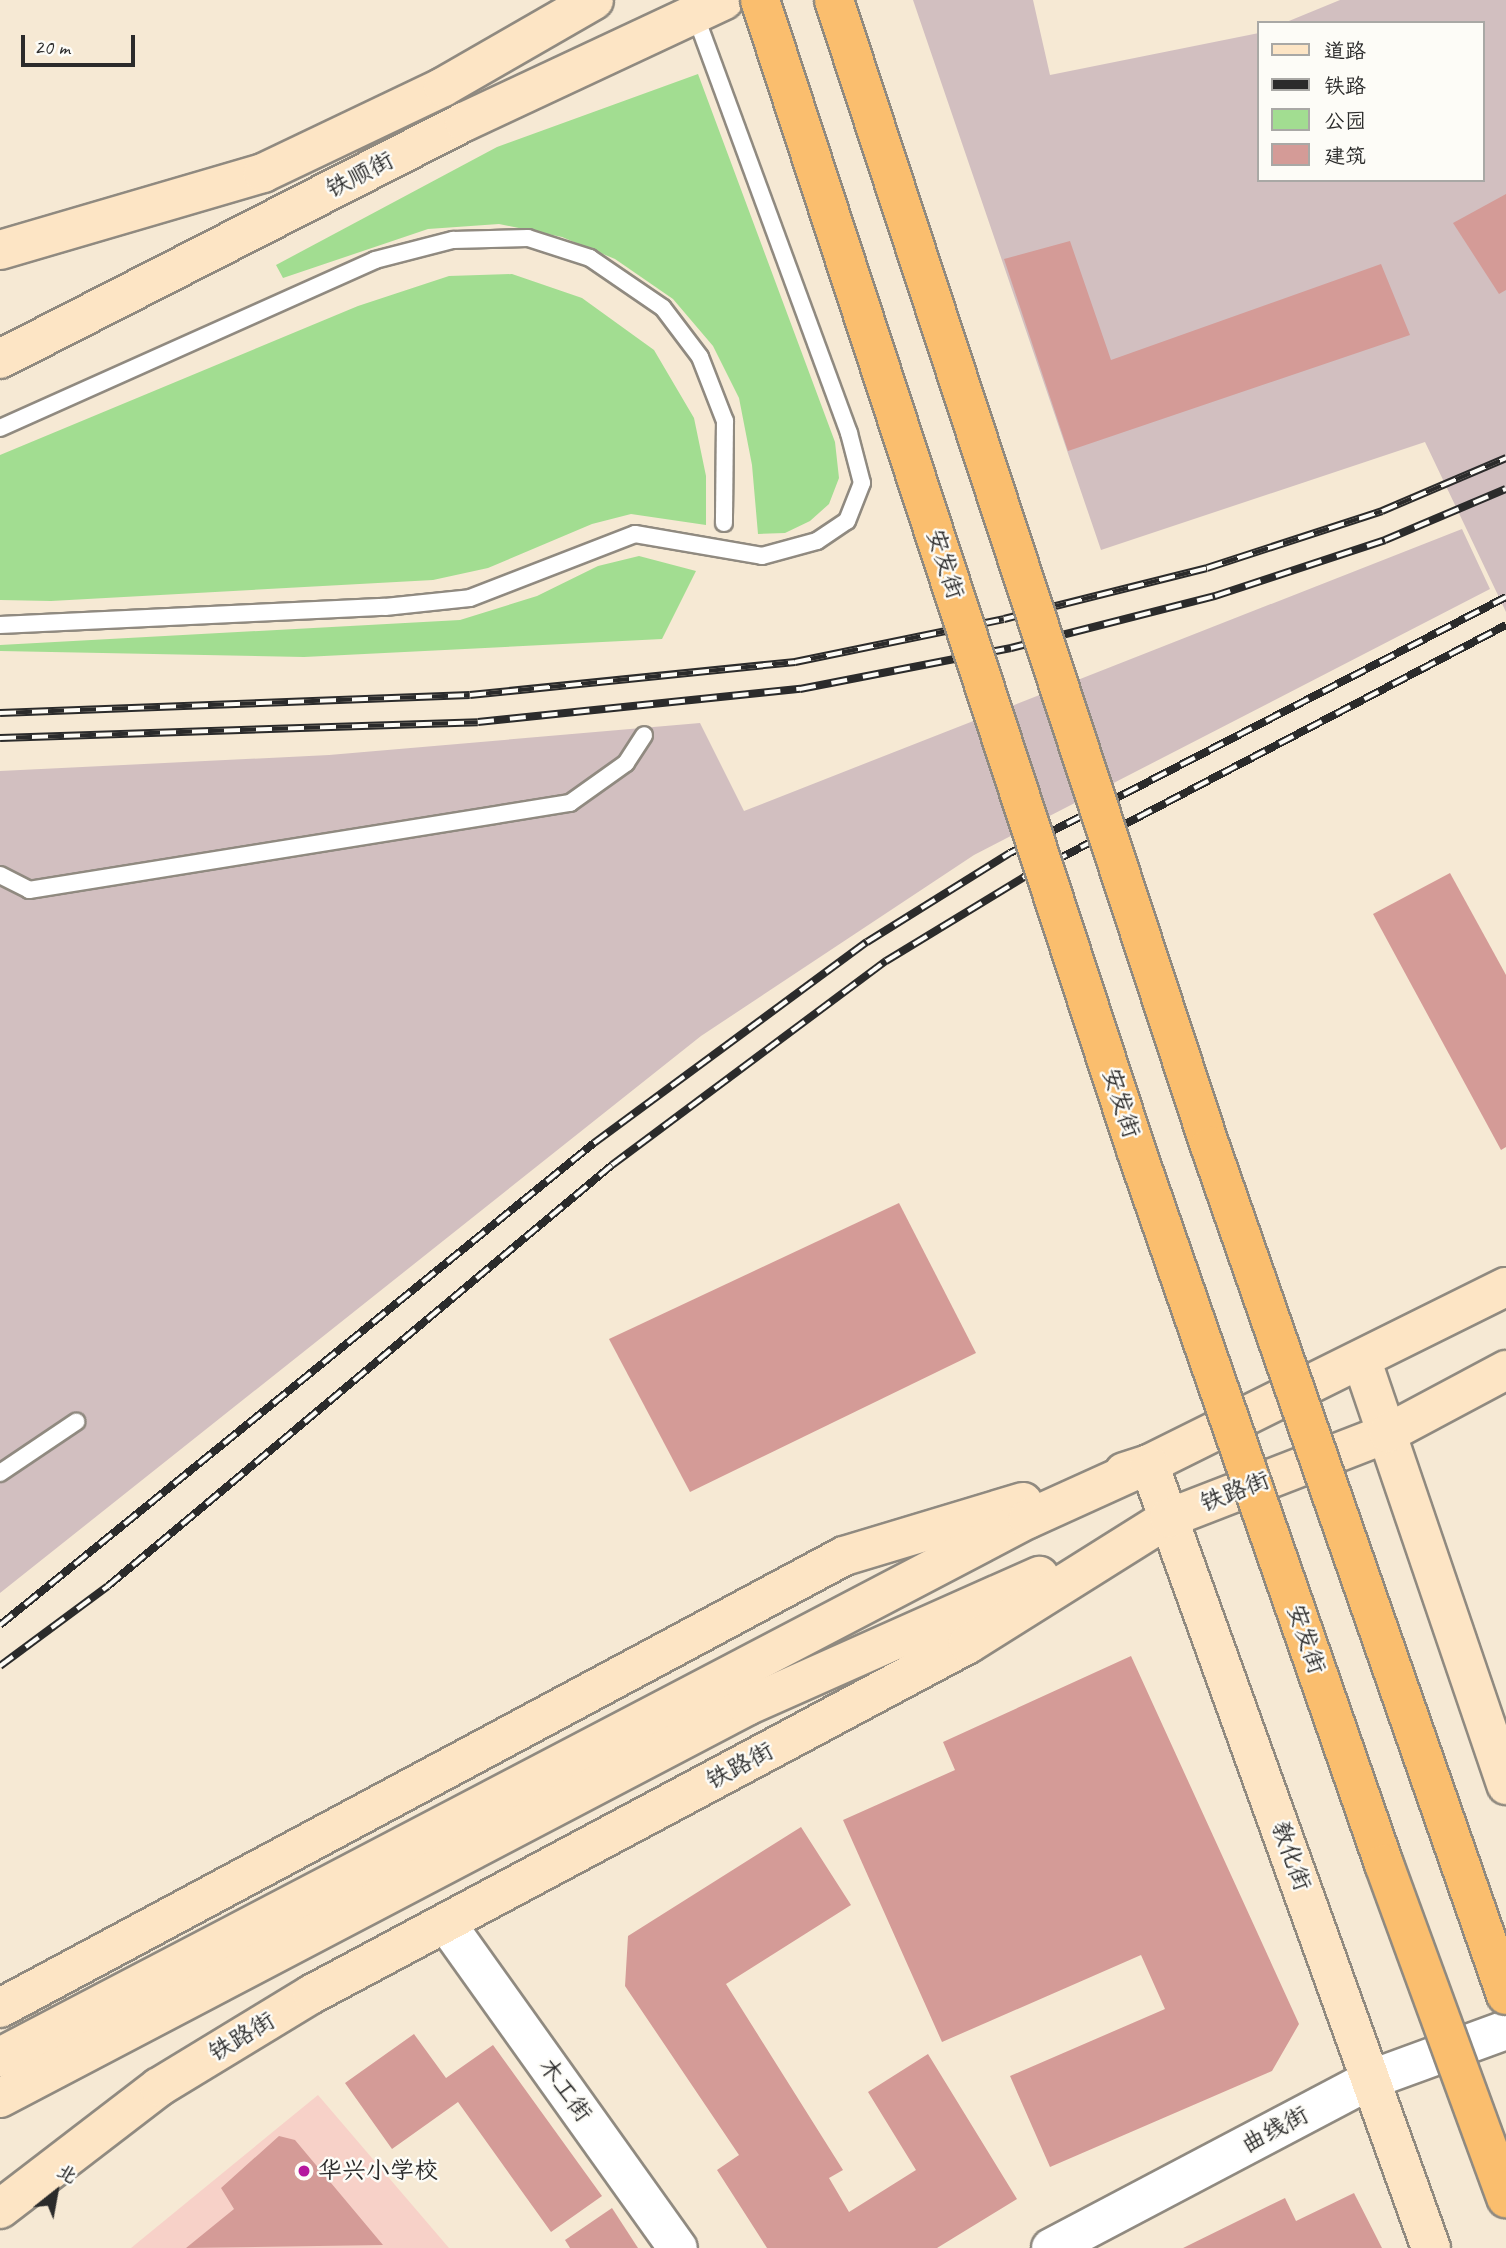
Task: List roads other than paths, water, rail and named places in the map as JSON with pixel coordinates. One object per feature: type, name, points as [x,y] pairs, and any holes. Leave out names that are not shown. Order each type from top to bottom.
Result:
[{"type":"highway","name":"安发街","points":[[760,0],[1136,1150],[1379,1851],[1506,2198]]},
{"type":"highway","points":[[834,0],[1210,1146],[1506,1995]]},
{"type":"main road","name":"铁顺街","points":[[0,250],[263,173],[443,87],[594,0]]},
{"type":"main road","name":"铁顺街","points":[[0,359],[464,122],[703,5]]},
{"type":"main road","points":[[0,2098],[738,1692],[1028,1519],[1362,1361],[1506,1287]]},
{"type":"main road","points":[[1362,1361],[1506,1785]]},
{"type":"main road","name":"铁路街","points":[[0,2209],[159,2087],[312,1994],[968,1644],[1169,1518],[1388,1433],[1506,1370]]},
{"type":"main road","points":[[0,2008],[844,1556],[1149,1464]]},
{"type":"main road","name":"教化街","points":[[1149,1464],[1431,2248]]},
{"type":"main road","points":[[0,2057],[738,1692],[1169,1518]]},
{"type":"street","name":"木工街","points":[[453,1933],[678,2248]]},
{"type":"street","name":"曲线街","points":[[1051,2248],[1372,2079],[1506,2030]]},
{"type":"lane","points":[[0,625],[385,607],[470,598],[635,534],[762,555],[817,541],[847,521],[862,483],[849,433],[703,5]]},
{"type":"lane","points":[[0,428],[375,260],[453,240],[528,238],[590,258],[663,308],[700,357],[725,421],[724,523]]},
{"type":"lane","points":[[0,875],[29,890],[569,803],[626,763],[644,734]]},
{"type":"lane","points":[[0,1473],[76,1422]]},
{"type":"railway","points":[[0,713],[470,695],[795,662],[1004,619],[1207,568],[1382,511],[1506,458]]},
{"type":"railway","points":[[0,738],[478,722],[800,689],[1011,648],[1215,596],[1385,540],[1506,489]]},
{"type":"railway","points":[[0,1625],[594,1143],[867,942],[1010,853],[1506,597]]},
{"type":"railway","points":[[0,1666],[108,1586],[612,1165],[886,961],[1024,877],[1506,625]]},
{"type":"place","name":"华兴小学校","points":[[304,2171]]}]
